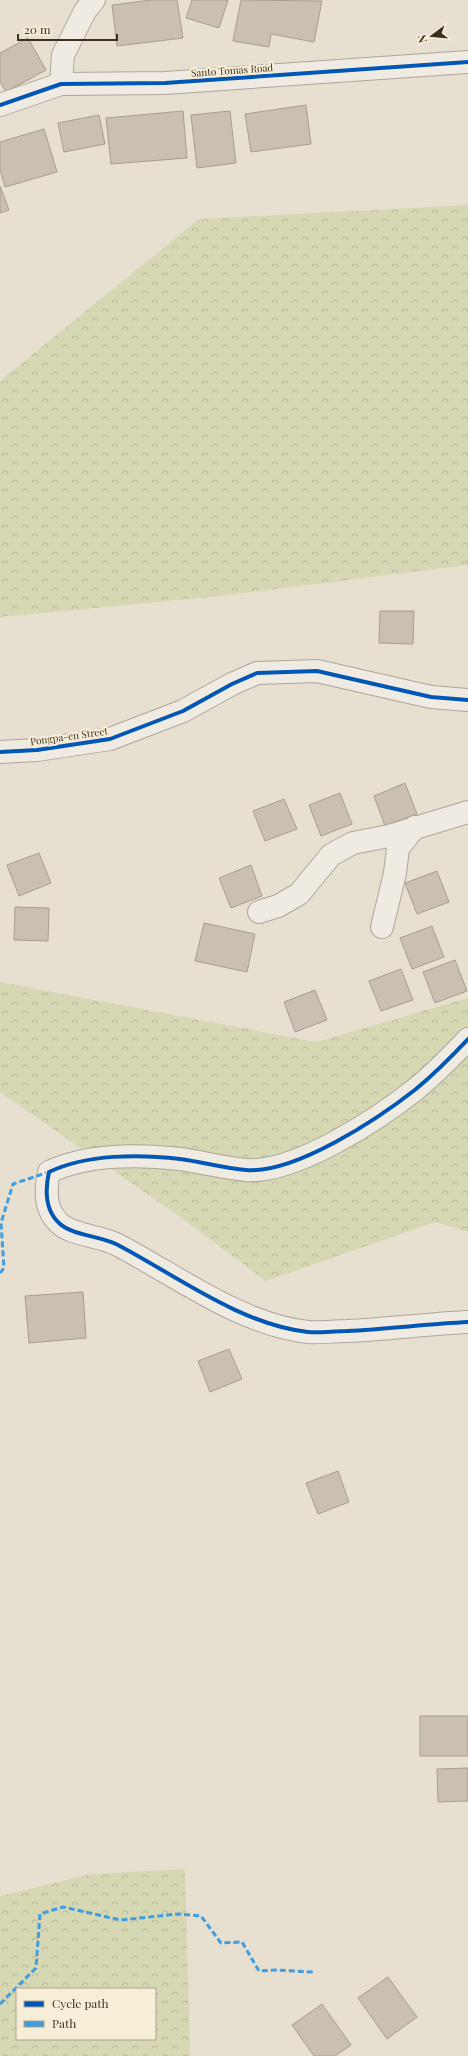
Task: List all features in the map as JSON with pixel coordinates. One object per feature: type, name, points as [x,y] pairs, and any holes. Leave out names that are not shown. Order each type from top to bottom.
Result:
[{"type":"street","points":[[60,84],[63,55],[85,11],[94,0]]},
{"type":"street","name":"Santo Tomas Road","points":[[0,105],[60,84],[165,83],[468,62]]},
{"type":"street","name":"Pongpa-en Street","points":[[0,752],[36,750],[110,739],[183,711],[232,684],[257,673],[318,671],[431,697],[468,700]]},
{"type":"street","points":[[259,912],[278,906],[299,894],[311,877],[331,855],[352,843],[389,836],[468,812]]},
{"type":"street","points":[[382,927],[396,873],[398,848],[415,827]]},
{"type":"street","points":[[468,1039],[416,1089],[373,1119],[327,1148],[280,1166],[247,1170],[180,1159],[113,1158],[85,1161],[58,1168],[49,1172],[47,1182],[48,1206],[60,1224],[67,1228],[114,1243],[180,1282],[246,1314],[277,1326],[308,1332],[384,1329],[468,1322]]},
{"type":"green space","points":[[468,205],[468,565],[220,596],[0,617],[0,381],[199,219]]},
{"type":"green space","points":[[0,982],[316,1042],[468,998],[468,1232],[435,1222],[266,1281],[186,1221],[0,1092]]},
{"type":"green space","points":[[185,1869],[190,2056],[0,2056],[0,1896],[91,1874]]},
{"type":"building","points":[[151,0],[177,0],[183,38],[117,46],[112,5]]},
{"type":"building","points":[[192,0],[228,0],[219,28],[186,18]]},
{"type":"building","points":[[241,0],[322,1],[314,42],[271,34],[269,47],[233,41]]},
{"type":"building","points":[[28,38],[46,70],[6,92],[0,82],[0,53]]},
{"type":"building","points":[[306,105],[311,144],[251,152],[245,114]]},
{"type":"building","points":[[183,111],[187,158],[111,164],[106,118]]},
{"type":"building","points":[[230,111],[236,163],[197,168],[191,115]]},
{"type":"building","points":[[99,115],[105,144],[64,152],[58,123]]},
{"type":"building","points":[[44,129],[57,172],[5,187],[0,170],[0,142]]},
{"type":"building","points":[[0,186],[9,210],[0,213]]},
{"type":"building","points":[[380,611],[414,611],[413,644],[379,643]]},
{"type":"building","points":[[405,783],[417,814],[385,826],[374,796]]},
{"type":"building","points":[[340,793],[352,824],[321,836],[309,805]]},
{"type":"building","points":[[284,799],[297,829],[265,841],[253,811]]},
{"type":"building","points":[[39,853],[51,883],[19,896],[7,865]]},
{"type":"building","points":[[251,865],[262,896],[231,908],[219,878]]},
{"type":"building","points":[[437,871],[449,902],[417,914],[405,883]]},
{"type":"building","points":[[15,907],[49,908],[48,941],[14,940]]},
{"type":"building","points":[[204,923],[255,934],[247,972],[195,961]]},
{"type":"building","points":[[432,926],[444,957],[412,969],[400,938]]},
{"type":"building","points":[[455,960],[467,991],[435,1003],[423,972]]},
{"type":"building","points":[[401,969],[413,1000],[381,1011],[369,981]]},
{"type":"building","points":[[315,990],[327,1020],[295,1032],[284,1002]]},
{"type":"building","points":[[83,1292],[86,1338],[29,1343],[25,1296]]},
{"type":"building","points":[[229,1349],[242,1379],[210,1392],[198,1361]]},
{"type":"building","points":[[338,1471],[349,1502],[318,1514],[306,1483]]},
{"type":"building","points":[[420,1716],[468,1716],[468,1756],[420,1756]]},
{"type":"building","points":[[468,1768],[468,1801],[438,1802],[437,1769]]},
{"type":"building","points":[[388,1977],[417,2017],[387,2039],[358,1998]]},
{"type":"building","points":[[322,2004],[351,2045],[335,2056],[314,2056],[292,2025]]},
{"type":"marked path","points":[[0,1273],[4,1268],[1,1223],[13,1184],[49,1172]]},
{"type":"marked path","points":[[0,2004],[36,1968],[40,1914],[63,1907],[121,1920],[178,1914],[201,1916],[221,1943],[242,1942],[259,1971],[277,1970],[313,1972]]},
{"type":"cycle path","points":[[0,105],[61,84],[165,83],[468,62]]},
{"type":"cycle path","points":[[0,752],[37,750],[110,739],[183,711],[232,684],[257,673],[317,671],[431,697],[468,700]]},
{"type":"cycle path","points":[[468,1039],[423,1083],[380,1115],[335,1142],[288,1163],[266,1169],[246,1170],[164,1157],[113,1157],[80,1162],[49,1172],[47,1186],[47,1199],[51,1212],[54,1218],[64,1227],[78,1233],[116,1244],[209,1297],[258,1320],[308,1332],[362,1330],[468,1322]]}]
